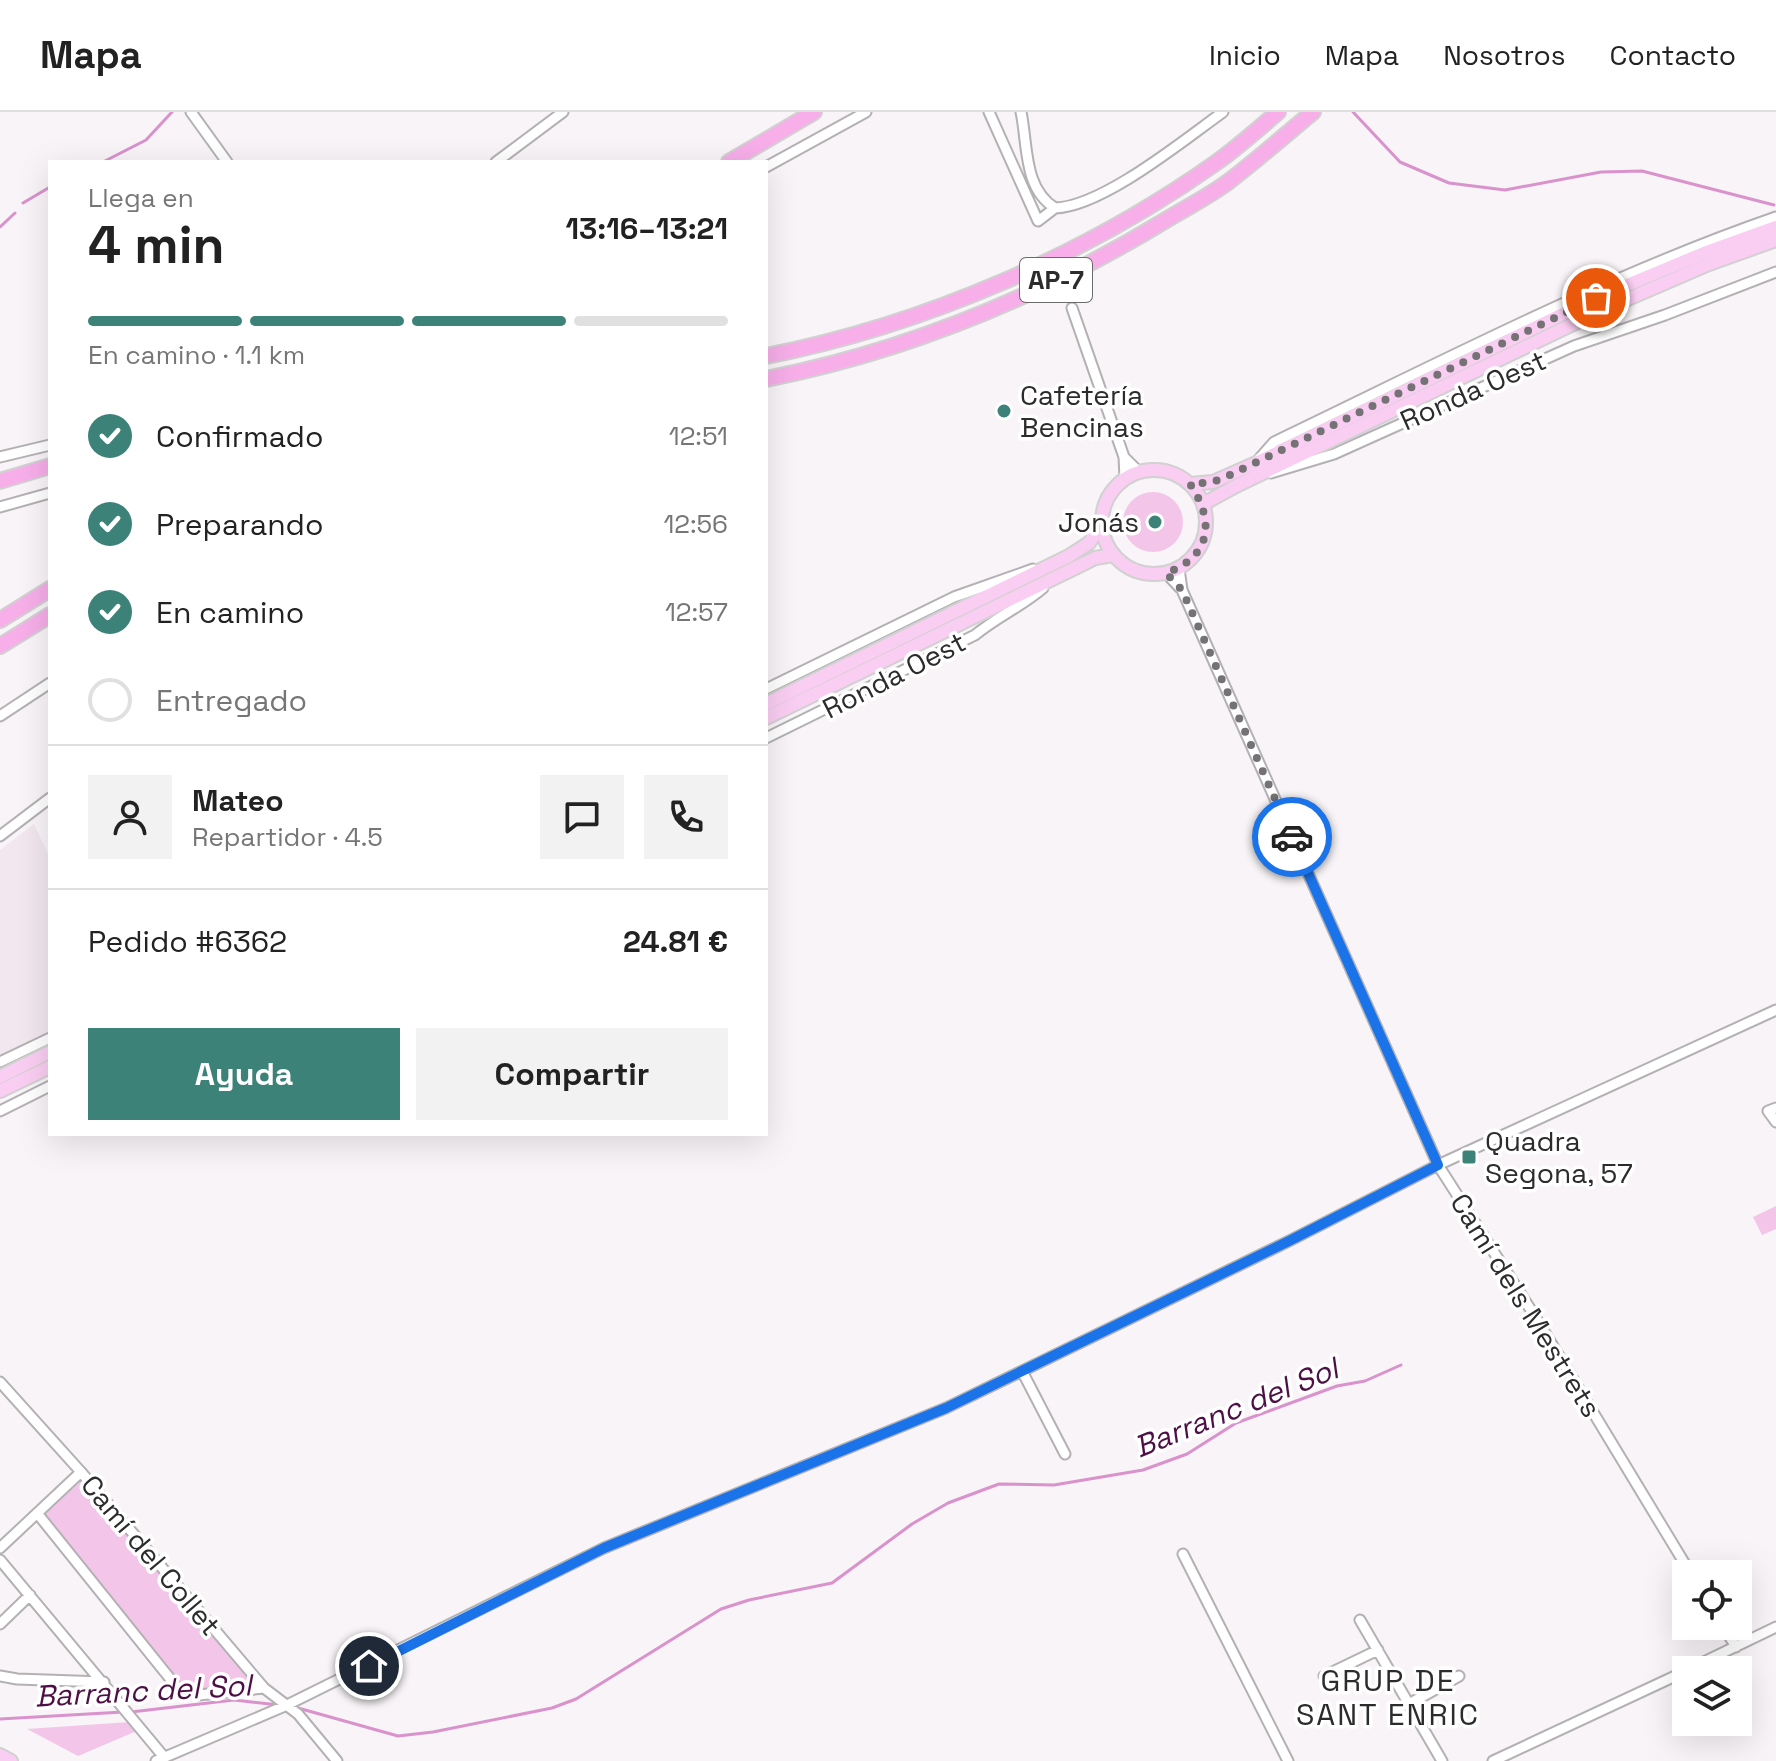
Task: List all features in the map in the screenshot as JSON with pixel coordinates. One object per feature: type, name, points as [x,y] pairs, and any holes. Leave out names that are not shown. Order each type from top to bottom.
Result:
[{"type":"highway","points":[[732,160],[814,112]]},
{"type":"highway","name":"AP-7","points":[[768,355],[904,320],[1000,283],[1107,231],[1217,162],[1278,112]]},
{"type":"highway","name":"AP-7","points":[[768,379],[909,341],[1008,305],[1115,252],[1227,183],[1313,112]]},
{"type":"highway","points":[[0,481],[48,467]]},
{"type":"highway","points":[[0,620],[48,590]]},
{"type":"highway","points":[[0,646],[48,616]]},
{"type":"main road","name":"Ronda Oest","points":[[1203,504],[1258,469],[1596,298],[1776,227]]},
{"type":"main road","name":"Ronda Oest","points":[[1190,484],[1213,482],[1258,469],[1600,311],[1709,264],[1776,240]]},
{"type":"main road","points":[[1165,471],[1190,484],[1203,504],[1207,523],[1204,539],[1196,554],[1172,571],[1144,574],[1124,565],[1113,555],[1105,541],[1101,526],[1108,496],[1125,478],[1139,472],[1165,471]]},
{"type":"main road","name":"Ronda Oest","points":[[768,717],[1055,570],[1089,543],[1101,526]]},
{"type":"main road","name":"Ronda Oest","points":[[768,703],[1055,570],[1113,555]]},
{"type":"main road","points":[[0,1077],[48,1053]]},
{"type":"main road","points":[[0,1091],[48,1068]]},
{"type":"main road","points":[[0,1755],[11,1761]]},
{"type":"street","points":[[191,112],[226,160]]},
{"type":"street","points":[[499,160],[563,112]]},
{"type":"street","points":[[768,166],[866,112]]},
{"type":"street","points":[[989,112],[1038,221],[1055,208],[1081,204],[1107,189],[1223,112]]},
{"type":"street","points":[[1021,112],[1032,179],[1041,199],[1055,208]]},
{"type":"street","points":[[1258,469],[1274,442],[1579,296],[1700,244],[1776,217]]},
{"type":"street","name":"Ronda Oest","points":[[1258,469],[1285,470],[1334,454],[1574,346],[1776,272]]},
{"type":"street","points":[[1072,308],[1124,457],[1125,478]]},
{"type":"street","points":[[0,457],[48,445]]},
{"type":"street","points":[[1124,457],[1139,472]]},
{"type":"street","points":[[0,507],[48,494]]},
{"type":"street","name":"Ronda Oest","points":[[768,688],[954,597],[1013,574],[1055,570]]},
{"type":"street","name":"Ronda Oest","points":[[768,737],[975,635],[999,616],[1027,601],[1055,570]]},
{"type":"street","name":"Camí dels Mestrets","points":[[1172,571],[1438,1165],[1536,1318],[1683,1560]]},
{"type":"street","points":[[0,716],[48,684]]},
{"type":"street","points":[[0,836],[48,800]]},
{"type":"street","points":[[0,1560],[104,1682],[160,1759],[287,1705],[604,1548],[946,1408],[1438,1165],[1776,1010]]},
{"type":"street","points":[[0,1062],[48,1039]]},
{"type":"street","points":[[0,1111],[48,1087]]},
{"type":"street","points":[[1772,1109],[1776,1122]]},
{"type":"street","points":[[1022,1371],[1065,1454]]},
{"type":"street","name":"Camí del Collet","points":[[0,1382],[81,1472],[264,1688],[298,1714],[337,1761]]},
{"type":"street","points":[[0,1548],[81,1472]]},
{"type":"street","points":[[37,1513],[180,1691],[199,1695],[264,1688]]},
{"type":"street","points":[[1183,1554],[1288,1761]]},
{"type":"street","points":[[0,1624],[30,1595]]},
{"type":"street","points":[[1360,1620],[1442,1761]]},
{"type":"street","points":[[1717,1656],[1776,1628]]},
{"type":"street","points":[[1732,1640],[1736,1647]]},
{"type":"street","points":[[1324,1676],[1378,1650]]},
{"type":"street","points":[[79,1680],[94,1672]]},
{"type":"street","points":[[0,1676],[104,1682]]},
{"type":"street","points":[[1409,1704],[1459,1676]]},
{"type":"street","points":[[1493,1761],[1672,1677]]},
{"type":"shaded area","points":[[1153,492],[1165,494],[1174,501],[1181,510],[1181,534],[1174,543],[1165,550],[1153,552],[1141,550],[1132,543],[1125,534],[1123,522],[1125,510],[1132,501],[1141,494]]},
{"type":"shaded area","points":[[34,824],[48,854],[48,1032],[0,1055],[0,850]]},
{"type":"shaded area","points":[[1776,1206],[1776,1229],[1762,1235],[1753,1217]]},
{"type":"shaded area","points":[[81,1481],[251,1681],[195,1690],[179,1681],[44,1515]]},
{"type":"shaded area","points":[[130,1722],[139,1730],[78,1756],[27,1729]]},
{"type":"waterway","points":[[107,160],[146,140],[172,112]]},
{"type":"waterway","points":[[1353,112],[1400,162],[1449,183],[1505,190],[1601,172],[1642,171],[1774,205]]},
{"type":"waterway","points":[[23,203],[48,188]]},
{"type":"waterway","points":[[0,227],[15,213]]},
{"type":"waterway","name":"Barranc del Sol","points":[[298,1708],[398,1736],[552,1708],[576,1699],[721,1609],[832,1583],[912,1524],[948,1503],[999,1484],[1054,1485],[1143,1470],[1187,1454],[1236,1423],[1337,1386],[1365,1381],[1401,1365]]},
{"type":"waterway","name":"Barranc del Sol","points":[[131,1712],[234,1700],[279,1705]]},
{"type":"waterway","name":"Barranc del Sol","points":[[0,1719],[123,1712]]},
{"type":"way so far","points":[[1292,837],[1182,590],[1166,573],[1179,569],[1196,554],[1204,539],[1207,523],[1203,504],[1190,484],[1213,482],[1230,475],[1596,298]]},
{"type":"place","name":"Cafetería Bencinas","points":[[1004,411]]},
{"type":"place","name":"Jonás","points":[[1155,522]]},
{"type":"place","name":"Quadra Segona, 57","points":[[1469,1157]]},
{"type":"district","name":"GRUP DE SANT ENRIC","points":[[1388,1698]]},
{"type":"route","points":[[369,1666],[604,1548],[946,1408],[1438,1165],[1292,837]]}]
